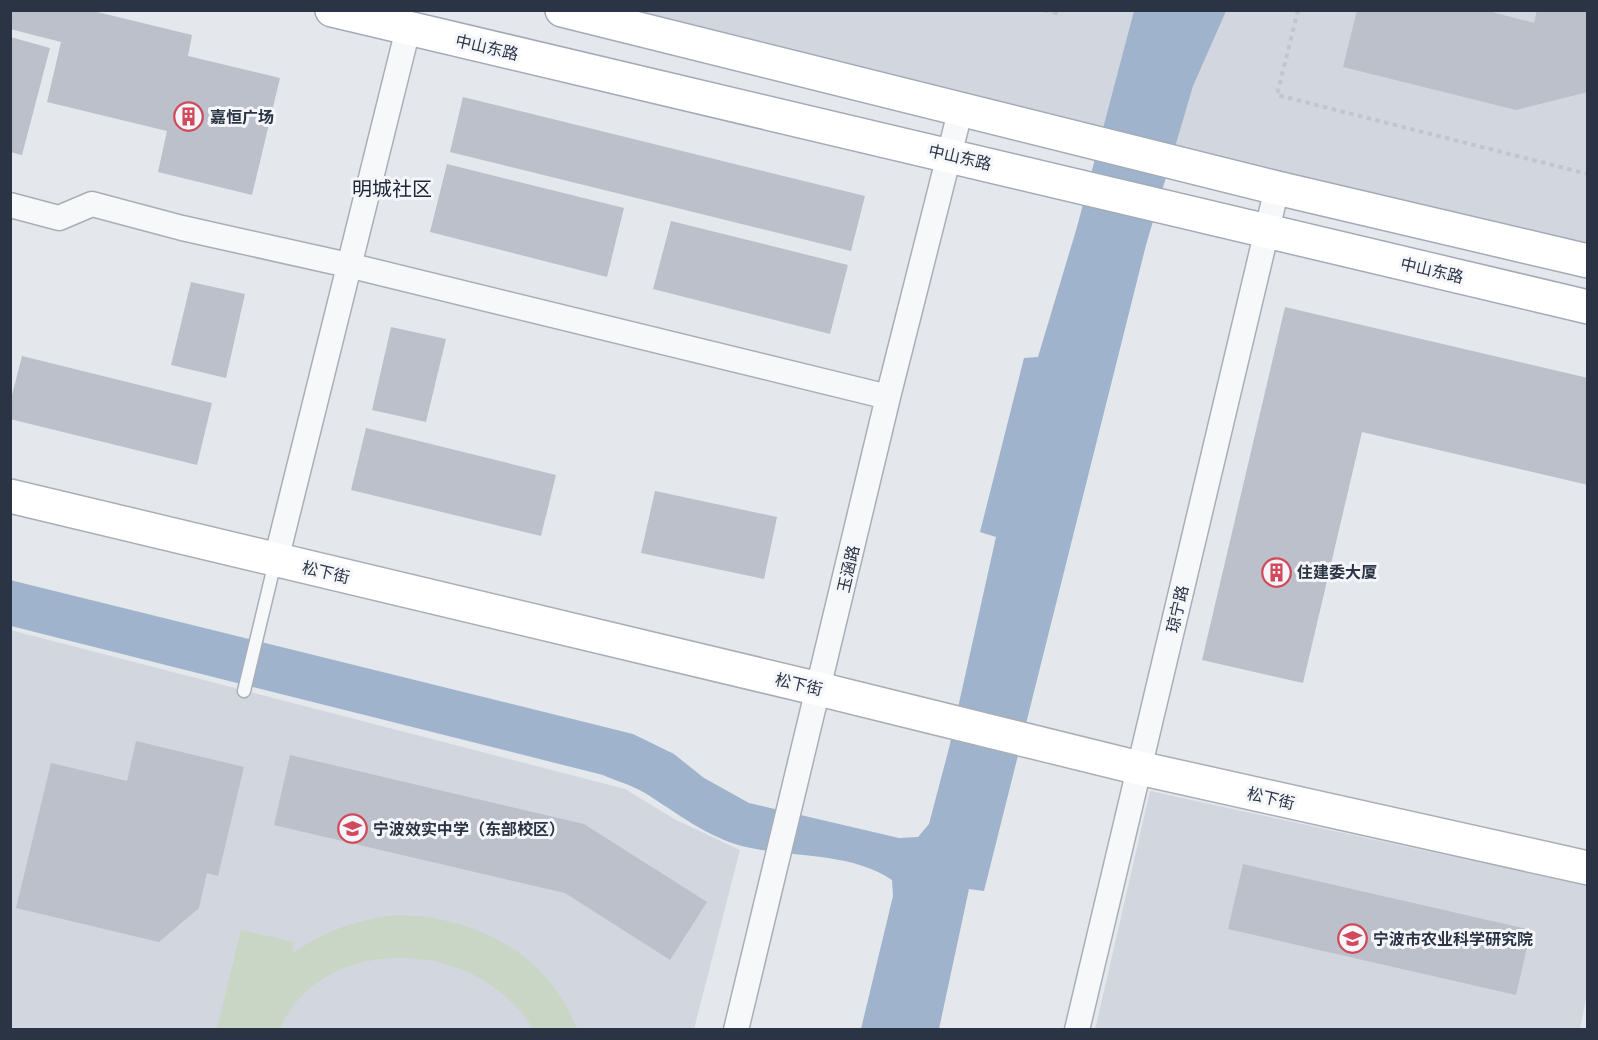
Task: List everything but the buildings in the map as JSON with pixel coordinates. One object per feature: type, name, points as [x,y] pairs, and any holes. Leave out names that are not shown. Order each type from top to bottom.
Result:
[{"type":"main road","name":"中山东路","points":[[332,10],[1587,307]]},
{"type":"main road","points":[[562,10],[1277,188],[1587,261]]},
{"type":"main road","name":"松下街","points":[[10,496],[819,689],[1139,768],[1587,868]]},
{"type":"street","points":[[276,560],[408,29]]},
{"type":"street","name":"玉涵路","points":[[736,1029],[888,397],[961,108]]},
{"type":"street","name":"琼宁路","points":[[1077,1029],[1277,188]]},
{"type":"street","points":[[10,205],[59,218],[92,204],[182,228],[348,265],[888,397]]},
{"type":"lane","points":[[244,691],[276,560]]},
{"type":"path","points":[[1044,10],[1056,14],[1057,10]]},
{"type":"path","points":[[1298,10],[1277,95],[1587,174]]},
{"type":"shaded area","points":[[562,11],[1587,11],[1587,261]]},
{"type":"shaded area","name":"宁波效实中学（东部校区）","points":[[10,630],[625,789],[676,820],[740,850],[694,1029],[11,1029]]},
{"type":"shaded area","name":"宁波市农业科学研究院","points":[[1150,791],[1587,886],[1587,993],[1580,1029],[1095,1030]]},
{"type":"green space","points":[[399,915],[428,917],[456,923],[482,932],[506,945],[529,960],[548,980],[564,1003],[577,1029],[533,1029],[510,1001],[484,981],[453,966],[420,959],[386,958],[353,965],[323,979],[298,1000],[280,1029],[217,1029],[241,930],[294,942],[292,954],[317,938],[343,927],[370,919]]},
{"type":"water","points":[[1134,11],[1226,11],[1193,86],[1146,245],[984,891],[969,889],[939,1029],[861,1029],[893,896],[892,880],[876,871],[840,860],[764,850],[732,843],[693,824],[640,790],[603,775],[11,626],[10,580],[633,734],[674,754],[704,778],[749,803],[899,838],[918,837],[929,824],[949,748],[996,537],[980,532],[1024,358],[1038,357],[1077,227]]},
{"type":"place","name":"嘉恒广场","points":[[189,117]]},
{"type":"place","name":"住建委大厦","points":[[1276,572]]},
{"type":"place","name":"宁波效实中学（东部校区）","points":[[352,829]]},
{"type":"place","name":"宁波市农业科学研究院","points":[[1352,939]]},
{"type":"district","name":"明城社区","points":[[392,189]]}]
